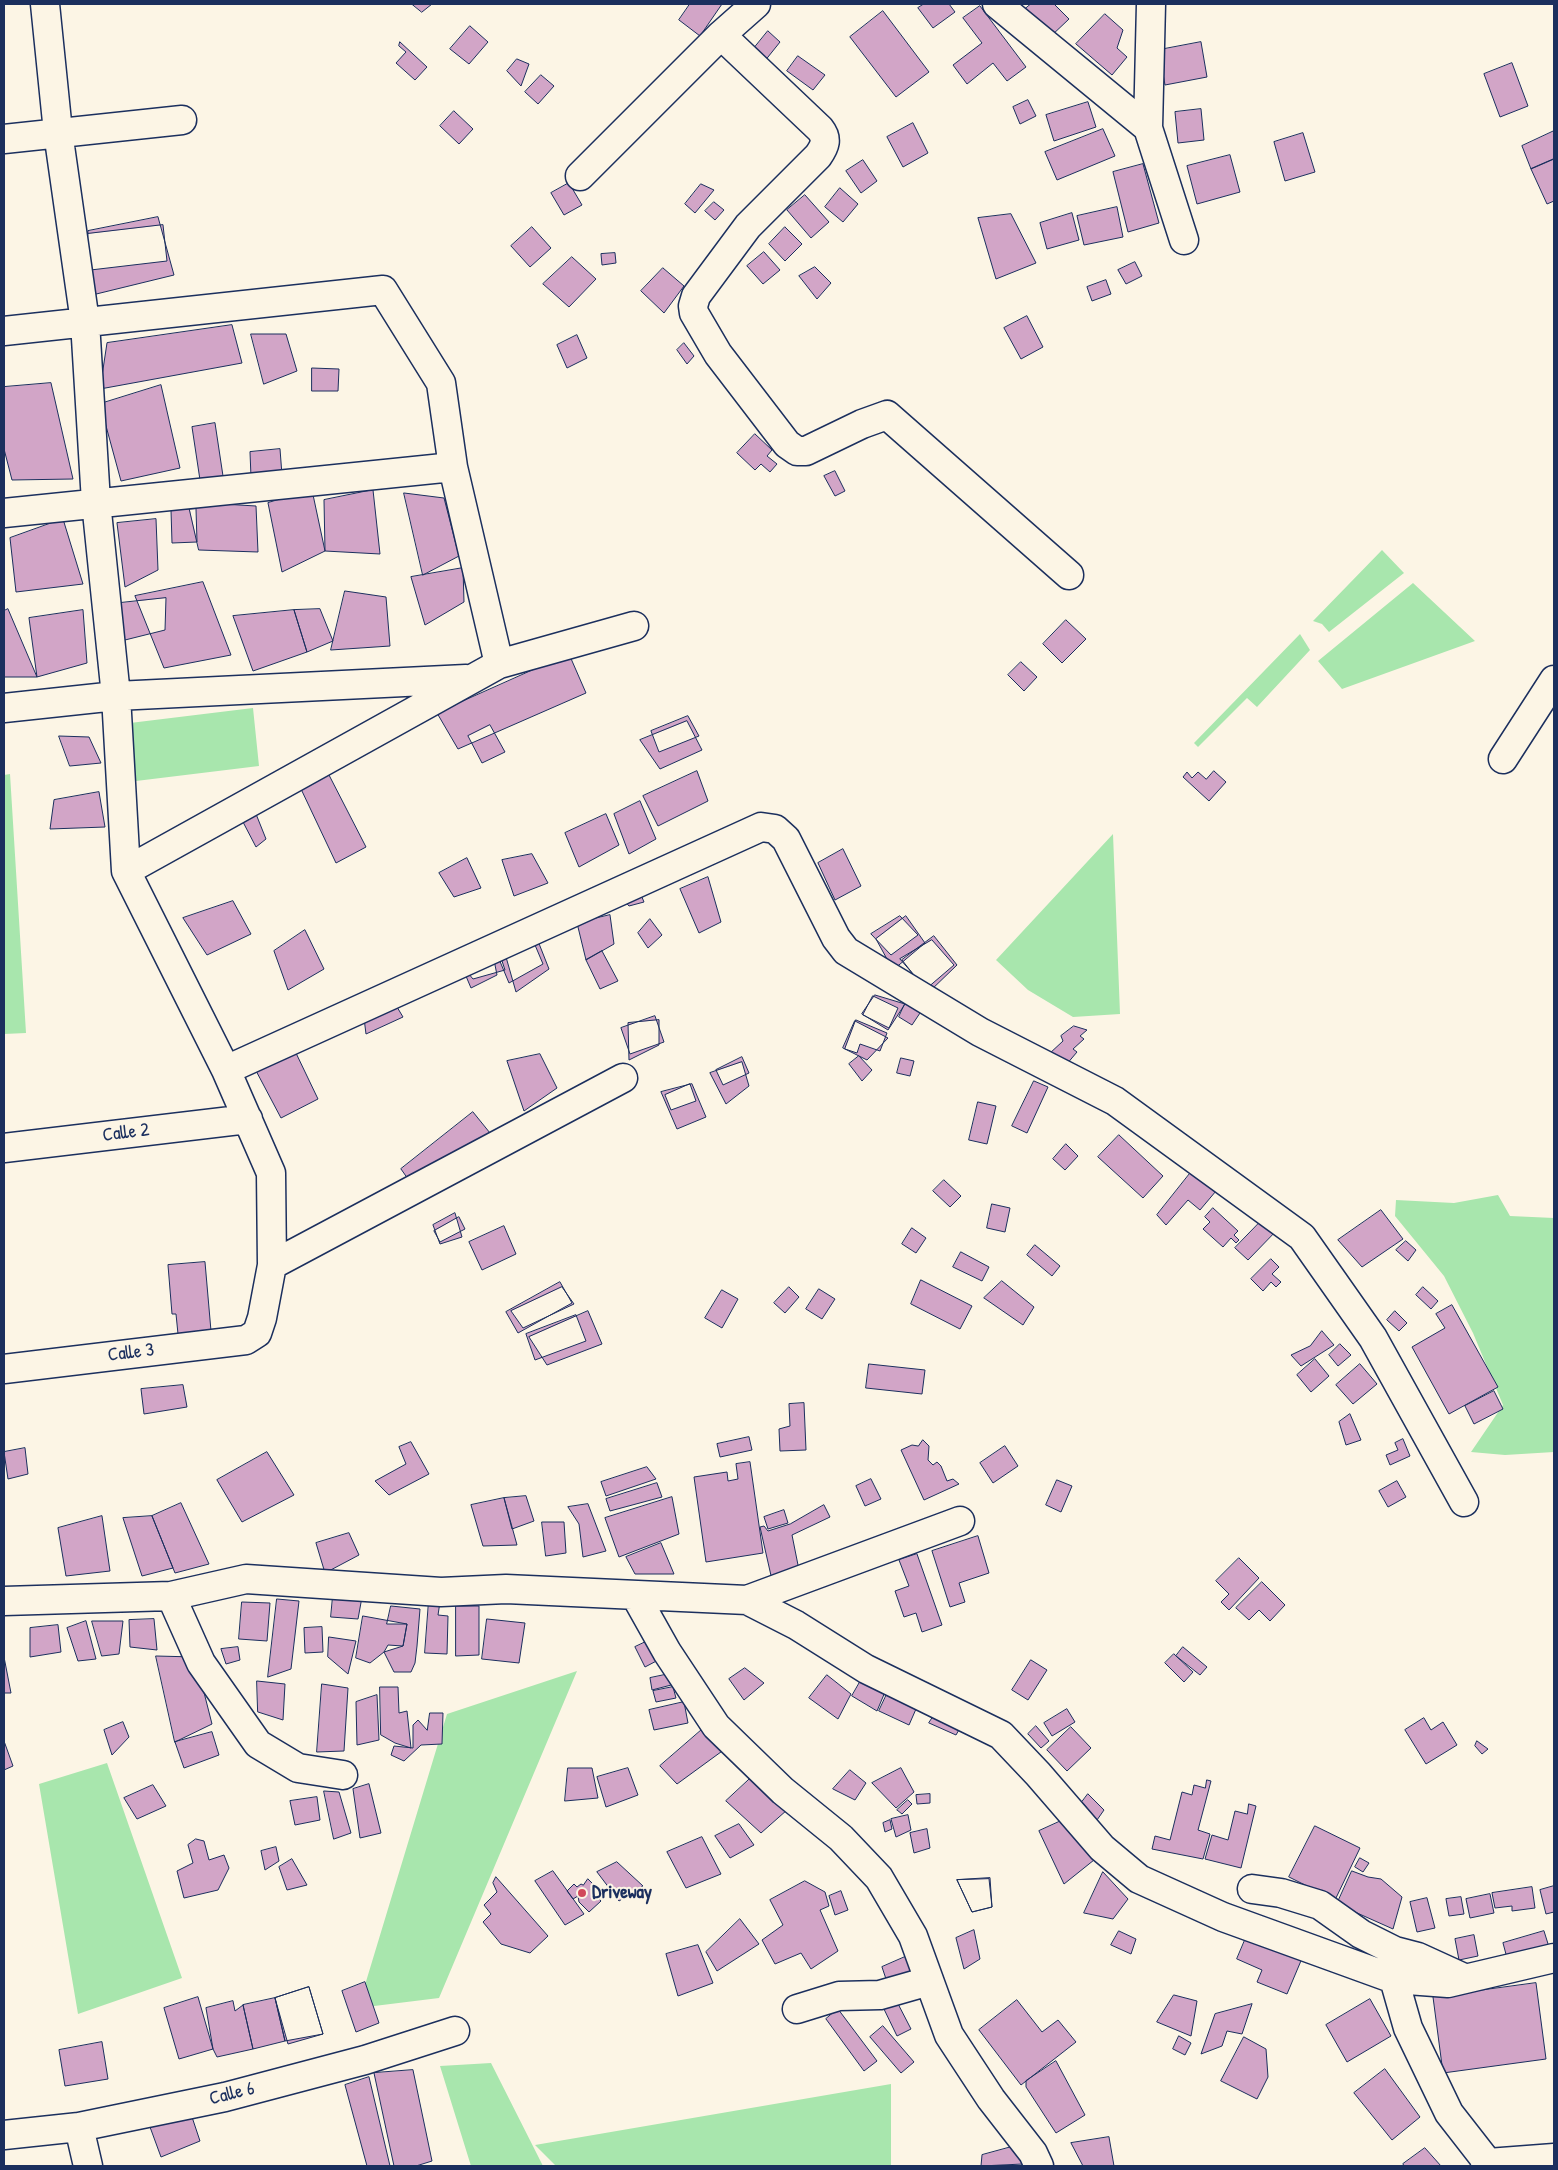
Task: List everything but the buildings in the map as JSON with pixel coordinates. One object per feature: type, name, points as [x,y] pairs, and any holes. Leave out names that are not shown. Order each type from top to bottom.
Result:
[{"type":"street","points":[[45,4],[58,132],[85,322],[96,502],[116,696],[126,871],[226,1070],[271,1173],[272,1265],[624,1078]]},
{"type":"street","points":[[580,176],[721,35],[756,4]]},
{"type":"street","points":[[997,4],[1148,128]]},
{"type":"street","points":[[1151,4],[1148,128],[1184,240]]},
{"type":"street","points":[[721,35],[820,129],[825,136],[825,143],[818,156],[748,226],[696,296],[693,306],[694,313],[718,354],[787,444],[797,451],[806,451],[862,424],[887,415],[1069,575]]},
{"type":"street","points":[[4,139],[182,120]]},
{"type":"street","points":[[4,331],[383,290],[440,383],[453,468],[499,664]]},
{"type":"street","points":[[4,513],[96,502],[453,468]]},
{"type":"street","points":[[126,871],[499,664],[634,626]]},
{"type":"street","points":[[4,708],[116,696],[472,679]]},
{"type":"street","points":[[1503,759],[1554,680]]},
{"type":"street","points":[[226,1070],[761,826],[775,829],[786,839],[836,938],[846,951],[980,1032],[1115,1101],[1302,1237],[1373,1338],[1464,1502]]},
{"type":"street","name":"Calle 2","points":[[4,1148],[248,1119]]},
{"type":"street","name":"Calle 3","points":[[4,1369],[246,1340],[257,1333],[262,1318],[272,1265]]},
{"type":"street","points":[[4,1601],[171,1596],[246,1580],[441,1592],[506,1589],[747,1600],[960,1521]]},
{"type":"street","points":[[635,1595],[667,1652],[716,1726],[783,1791],[841,1838],[880,1878],[913,1936],[949,2035],[991,2099],[1033,2153],[1039,2166]]},
{"type":"street","points":[[171,1596],[201,1664],[258,1744],[298,1768],[343,1775]]},
{"type":"street","points":[[747,1600],[796,1626],[866,1669],[1001,1735],[1038,1774],[1102,1848],[1139,1879],[1223,1916],[1394,1979],[1448,1983],[1554,1958]]},
{"type":"street","points":[[1252,1889],[1281,1893],[1320,1905],[1361,1934],[1395,1951],[1418,1957],[1467,1980]]},
{"type":"street","points":[[1394,1979],[1408,2028],[1449,2113],[1486,2164],[1554,2158]]},
{"type":"street","points":[[797,2009],[839,1996],[880,1995],[929,1981]]},
{"type":"street","name":"Calle 6","points":[[4,2135],[79,2128],[225,2097],[365,2060],[454,2031]]},
{"type":"street","points":[[79,2128],[88,2166]]},
{"type":"green space","points":[[1382,550],[1404,573],[1329,632],[1322,624],[1313,621]]},
{"type":"green space","points":[[1413,583],[1475,641],[1342,689],[1318,661]]},
{"type":"green space","points":[[1300,634],[1310,650],[1257,707],[1247,698],[1198,747],[1194,743]]},
{"type":"green space","points":[[253,708],[259,766],[136,781],[130,723]]},
{"type":"green space","points":[[10,774],[26,1033],[4,1034],[4,775]]},
{"type":"green space","points":[[1113,834],[1120,1014],[1073,1017],[1028,990],[996,960]]},
{"type":"green space","points":[[1498,1195],[1510,1216],[1554,1218],[1554,1452],[1505,1455],[1471,1452],[1503,1405],[1473,1333],[1444,1276],[1395,1216],[1396,1200],[1454,1203]]},
{"type":"green space","points":[[577,1671],[439,1998],[358,2008],[447,1714]]},
{"type":"green space","points":[[107,1763],[182,1978],[78,2014],[39,1784]]},
{"type":"green space","points":[[491,2063],[543,2166],[471,2166],[440,2066]]},
{"type":"green space","points":[[891,2084],[891,2166],[556,2166],[535,2145]]},
{"type":"place","name":"Driveway","points":[[582,1893]]}]
